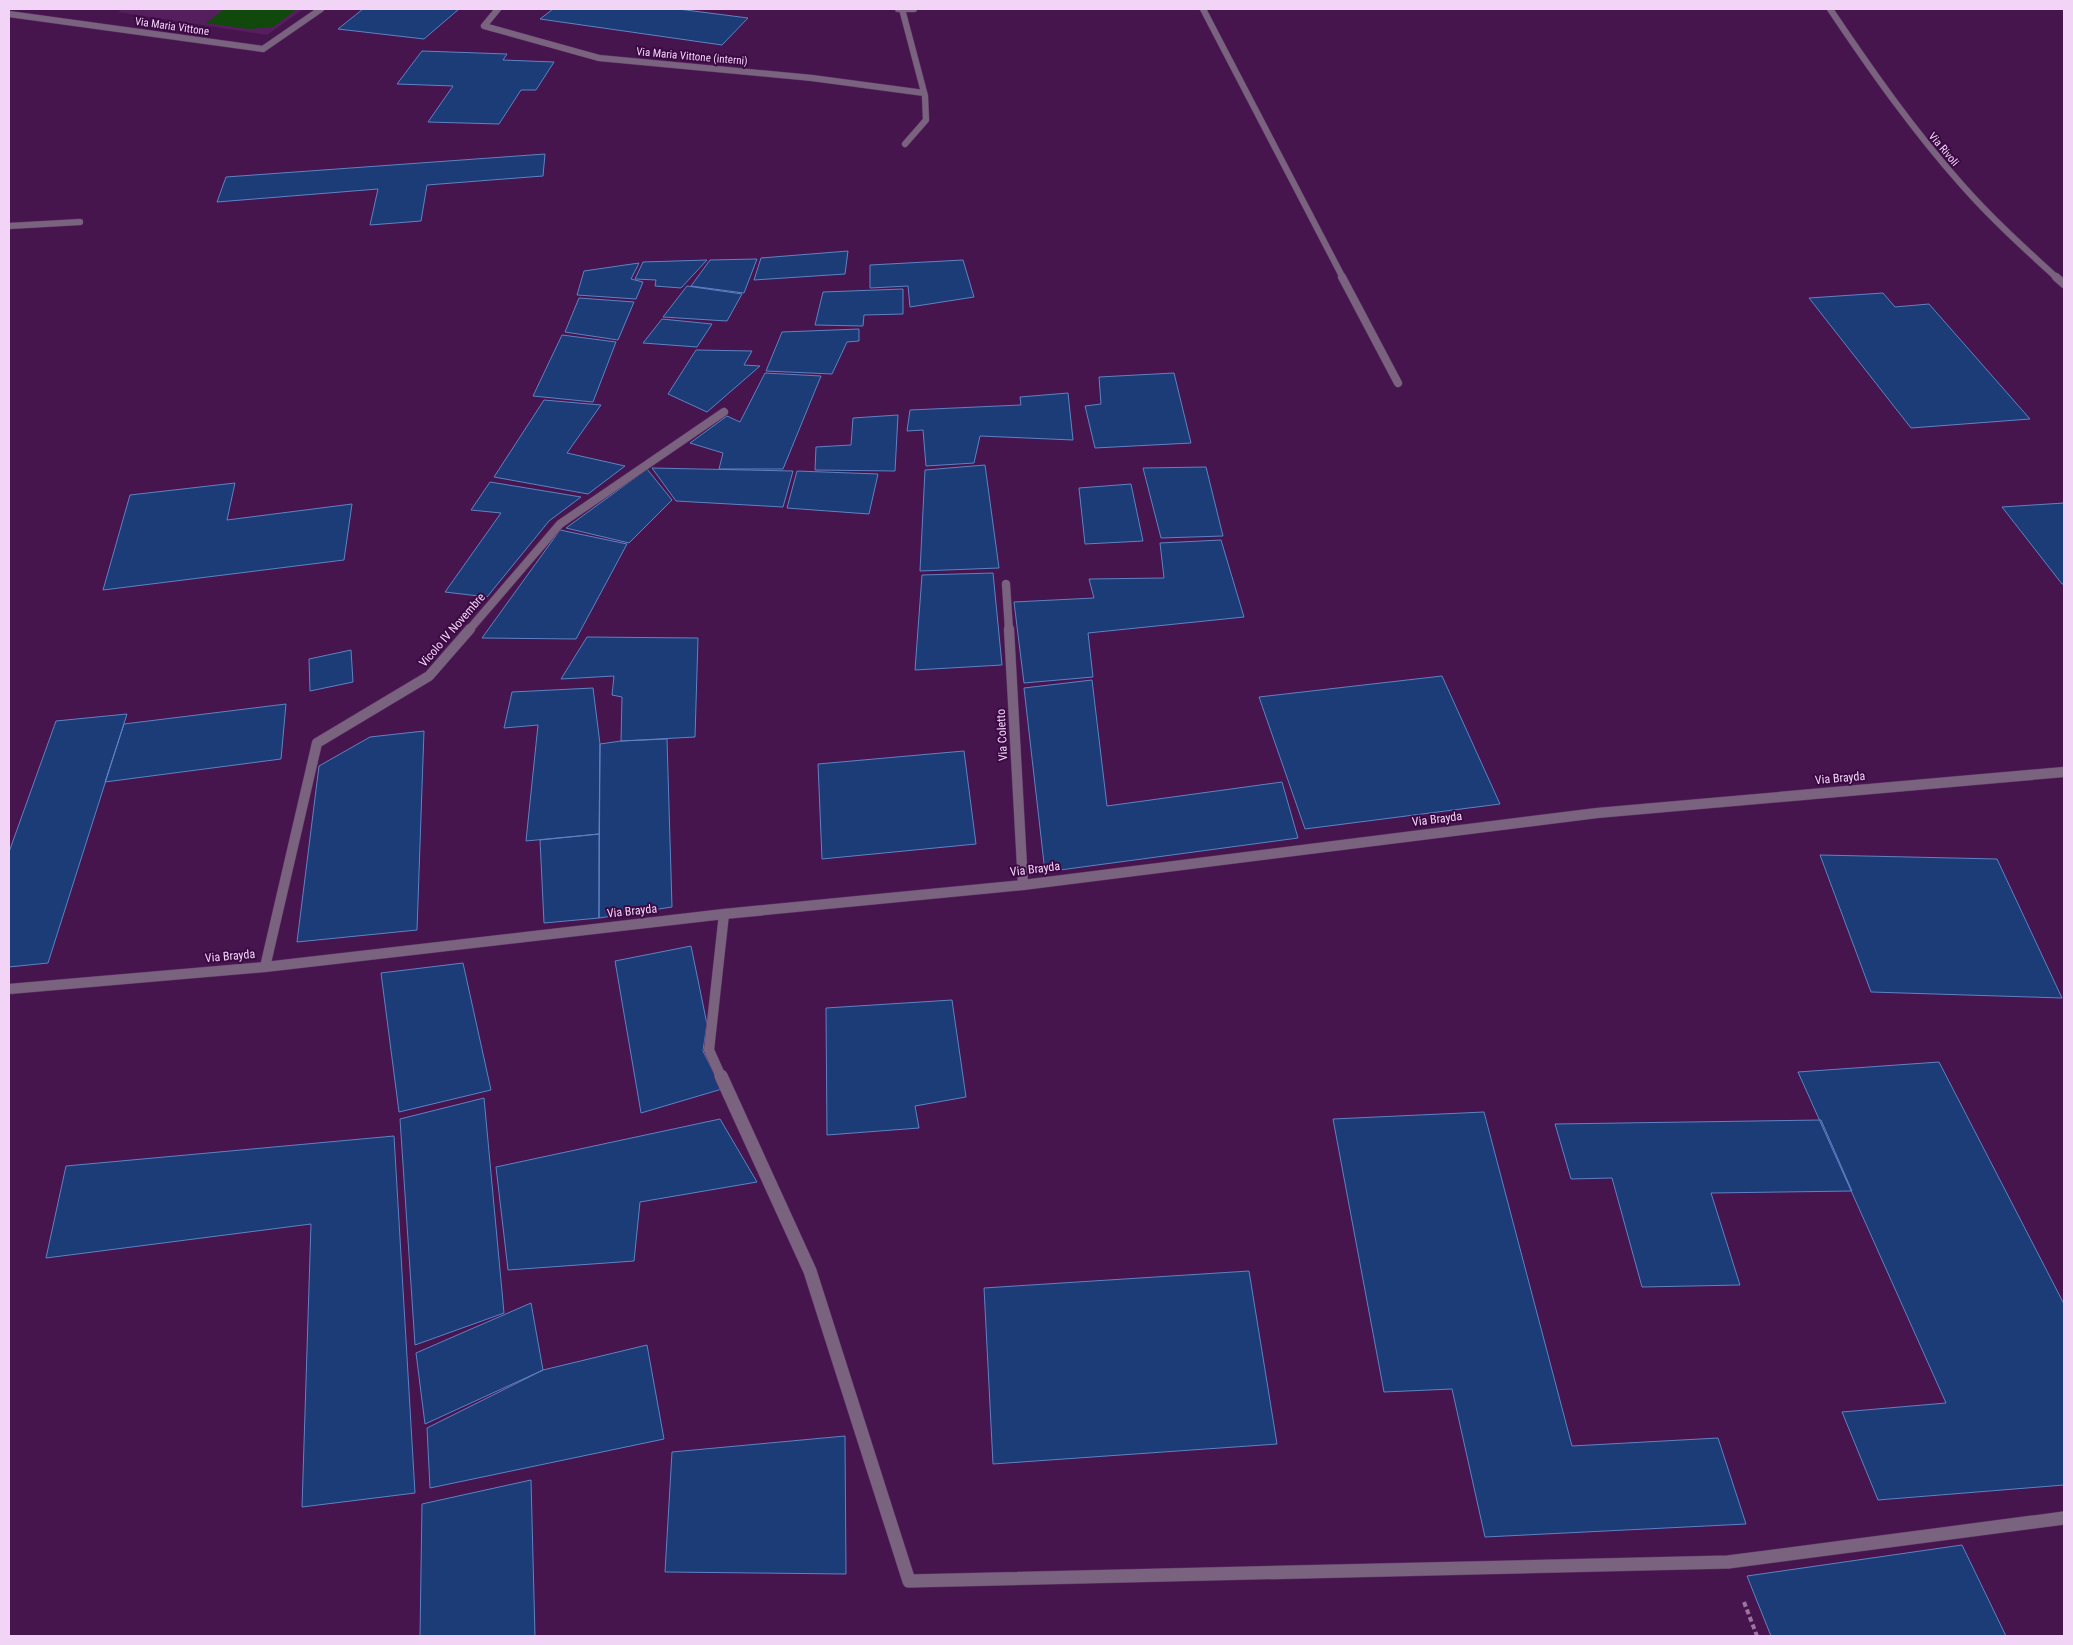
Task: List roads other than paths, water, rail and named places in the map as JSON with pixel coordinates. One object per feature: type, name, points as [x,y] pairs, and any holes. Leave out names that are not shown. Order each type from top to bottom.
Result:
[{"type":"street","name":"Via Maria Vittone","points":[[9,14],[263,48],[321,9]]},
{"type":"street","name":"Via Maria Vittone (interni)","points":[[498,9],[484,26],[599,58],[812,78],[924,93]]},
{"type":"street","points":[[904,144],[926,120],[924,93],[900,9],[914,9]]},
{"type":"street","points":[[1204,9],[1398,383]]},
{"type":"street","name":"Via Rivoli","points":[[1830,9],[1902,114],[1951,173],[2030,253],[2064,284]]},
{"type":"street","points":[[9,226],[80,222]]},
{"type":"street","name":"Vicolo IV Novembre","points":[[265,967],[317,743],[430,676],[560,524],[724,412]]},
{"type":"street","name":"Via Coletto","points":[[1006,584],[1023,885]]},
{"type":"street","name":"Via Brayda","points":[[9,990],[265,967],[724,914],[1023,885],[1596,813],[2064,772]]},
{"type":"street","points":[[724,914],[709,1050],[810,1271],[909,1581],[1728,1562],[2064,1518]]}]
